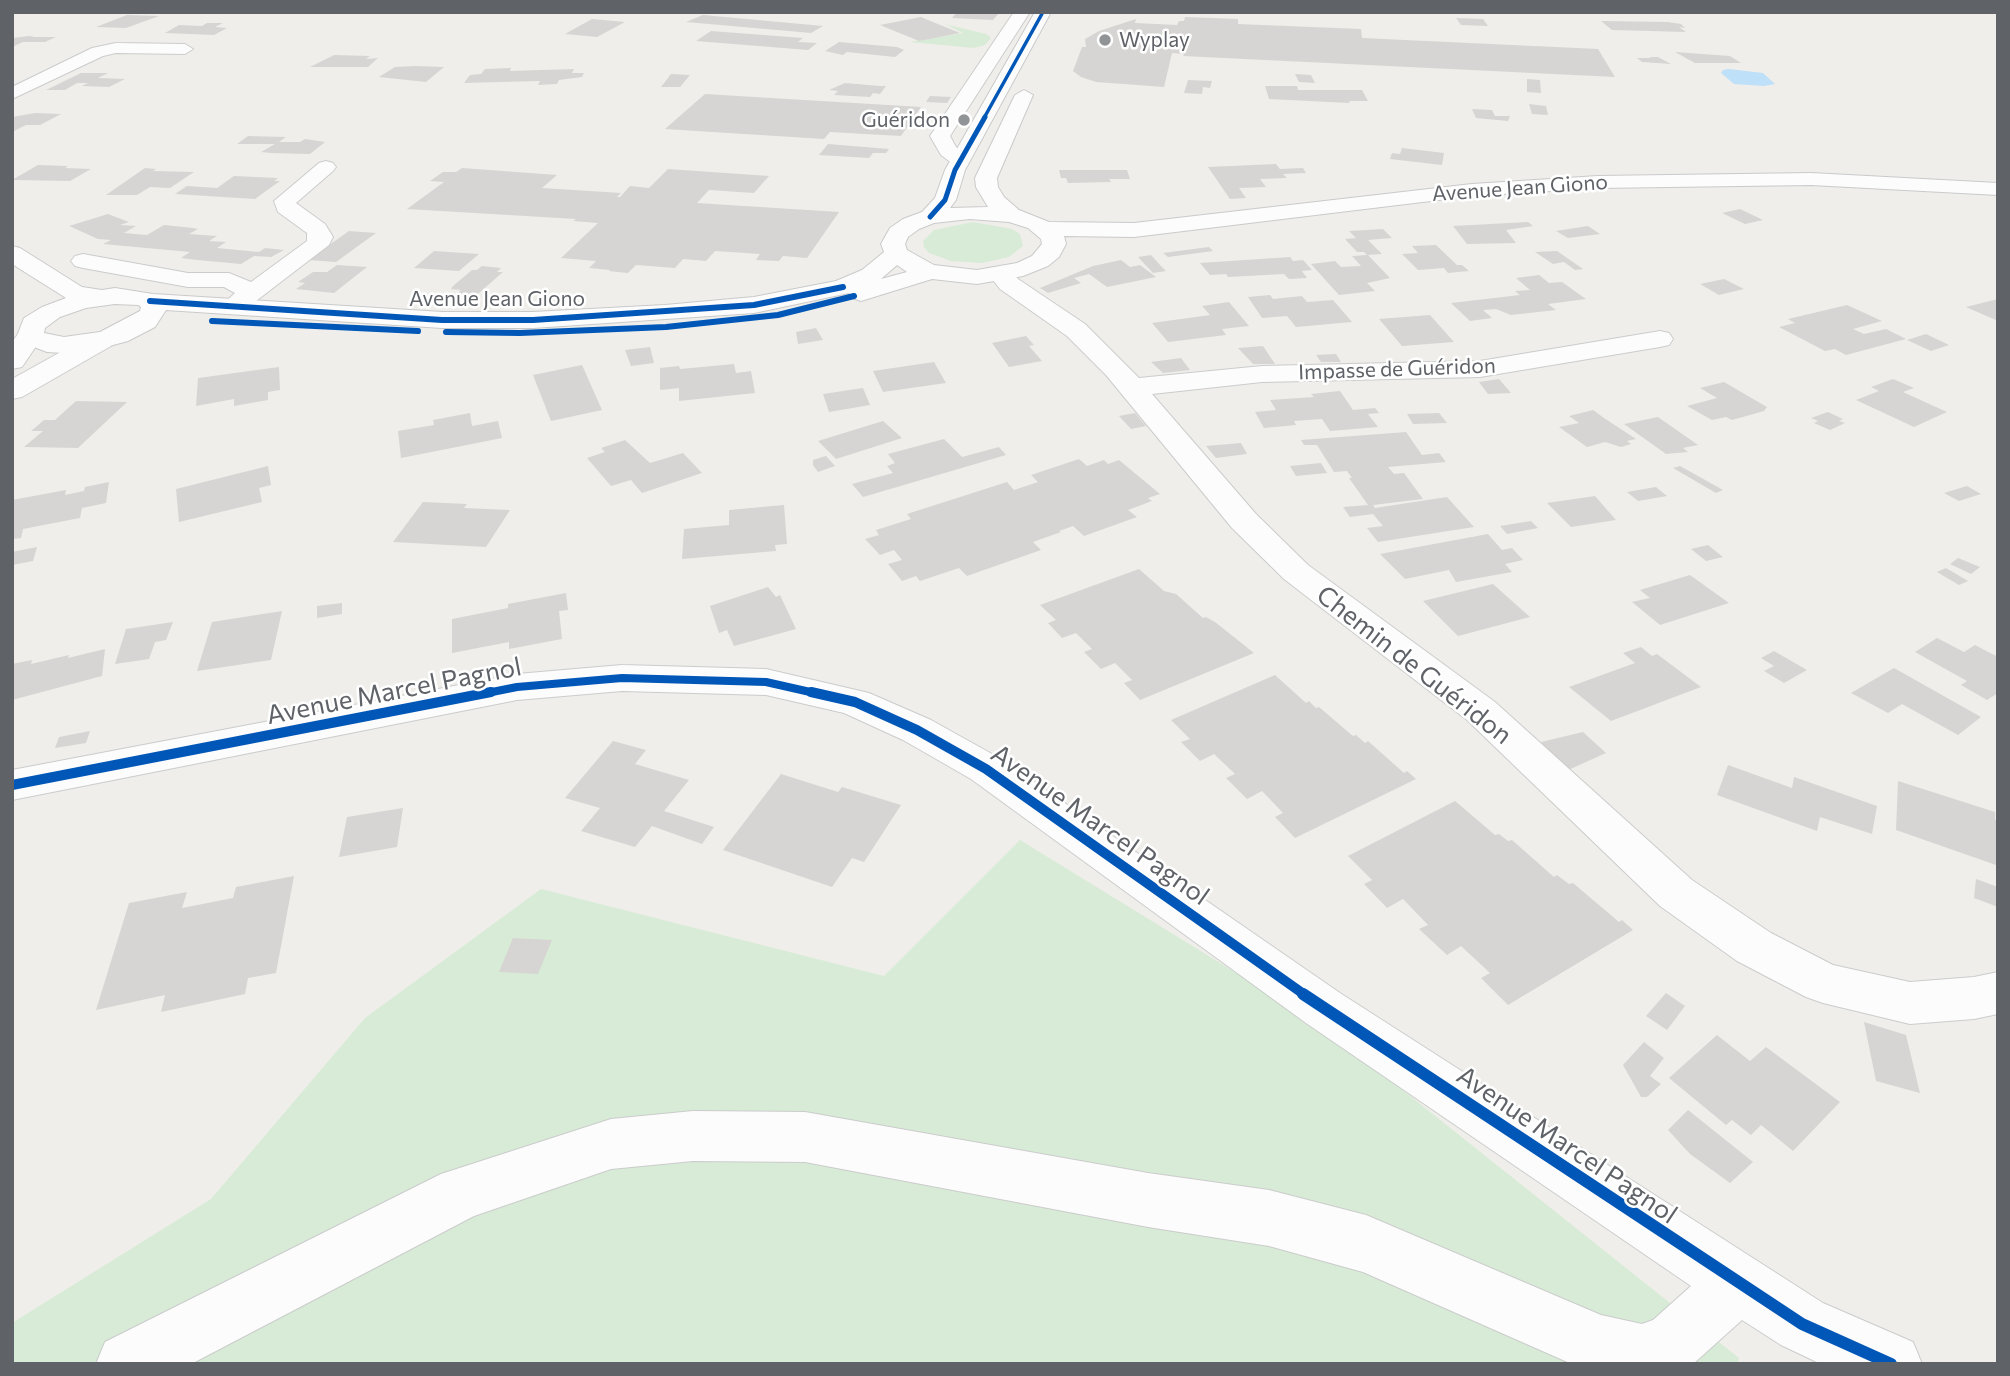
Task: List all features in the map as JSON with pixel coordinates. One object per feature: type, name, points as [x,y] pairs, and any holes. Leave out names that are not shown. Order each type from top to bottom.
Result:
[{"type":"main road","points":[[960,160],[948,151],[940,136],[1022,12]]},
{"type":"main road","points":[[930,217],[945,200],[960,160],[1038,25],[1052,16]]},
{"type":"main road","points":[[1047,48],[1052,16]]},
{"type":"main road","points":[[12,94],[98,52],[116,48],[185,49]]},
{"type":"main road","points":[[1011,215],[995,201],[987,187],[986,178],[1031,80]]},
{"type":"main road","points":[[83,261],[188,280],[229,280],[243,299],[317,245],[321,237],[317,229],[286,207],[285,201],[326,167]]},
{"type":"main road","name":"Avenue Jean Giono","points":[[1045,229],[1134,230],[1379,200],[1598,181],[1811,179],[1998,188]]},
{"type":"main road","name":"Avenue Jean Giono","points":[[35,327],[36,341],[56,345],[212,321],[520,333],[666,327],[808,310],[931,272],[953,276],[1001,275],[1023,269],[1051,252],[1089,244],[1326,215],[1577,193],[1825,189],[1998,197]]},
{"type":"main road","points":[[931,272],[916,267],[896,254],[893,244],[898,233],[911,224],[930,217],[970,212],[1011,215],[1045,229],[1052,236],[1054,244],[1051,252]]},
{"type":"main road","points":[[12,253],[75,293],[98,297]]},
{"type":"main road","name":"Avenue Jean Giono","points":[[98,297],[129,296],[150,301],[243,299],[442,320],[533,320],[665,313],[754,305],[843,287],[871,275],[896,254]]},
{"type":"main road","name":"Chemin de Guéridon","points":[[1001,275],[1009,284],[1076,330],[1133,387],[1244,521],[1296,572],[1481,711],[1676,894],[1754,947],[1823,983],[1910,1003],[1974,998],[1998,993]]},
{"type":"main road","points":[[26,294],[35,327]]},
{"type":"main road","points":[[12,361],[35,327],[65,306],[98,297]]},
{"type":"main road","points":[[12,391],[110,337],[146,321],[154,307],[150,301]]},
{"type":"main road","name":"Impasse de Guéridon","points":[[1133,387],[1262,374],[1480,369],[1660,339]]},
{"type":"main road","name":"Avenue Marcel Pagnol","points":[[12,785],[517,687],[622,678],[766,682],[855,702],[917,730],[986,769],[1323,1008],[1802,1324],[1891,1364]]},
{"type":"main road","points":[[127,1364],[461,1193],[611,1144],[694,1136],[805,1137],[1149,1200],[1269,1218],[1366,1244],[1600,1345],[1643,1355],[1674,1341],[1738,1283]]},
{"type":"green space","points":[[945,24],[986,34],[991,38],[985,45],[974,48],[910,42],[963,33]]},
{"type":"green space","points":[[973,222],[1012,229],[1020,234],[1023,246],[1009,257],[982,263],[951,261],[929,253],[924,247],[923,241],[934,230]]},
{"type":"green space","points":[[1020,840],[1321,1025],[1739,1358],[1737,1364],[12,1364],[12,1323],[211,1199],[365,1018],[541,889],[884,976]]},
{"type":"water","points":[[1729,69],[1763,73],[1775,84],[1734,84],[1721,73]]},
{"type":"building","points":[[957,12],[999,13],[993,20],[952,18]]},
{"type":"building","points":[[127,15],[159,16],[126,28],[96,27]]},
{"type":"building","points":[[703,15],[823,26],[811,33],[686,22]]},
{"type":"building","points":[[921,17],[960,33],[919,41],[880,25]]},
{"type":"building","points":[[1185,17],[1238,19],[1238,24],[1361,29],[1362,38],[1598,49],[1615,77],[1183,56],[1184,54],[1172,53],[1164,87],[1096,82],[1073,71],[1082,47],[1086,47],[1085,39],[1099,31],[1136,19],[1135,23],[1177,25],[1179,21],[1184,21]]},
{"type":"building","points":[[1456,18],[1483,19],[1488,26],[1461,25]]},
{"type":"building","points":[[592,19],[625,22],[597,37],[565,34]]},
{"type":"building","points":[[1601,21],[1668,22],[1681,24],[1685,28],[1679,27],[1686,32],[1612,30]]},
{"type":"building","points":[[207,23],[223,23],[215,27],[227,28],[214,35],[165,33],[179,25],[202,26]]},
{"type":"building","points":[[711,31],[803,38],[798,42],[817,43],[808,50],[696,41]]},
{"type":"building","points":[[56,37],[45,42],[23,42],[12,47],[12,38]]},
{"type":"building","points":[[839,42],[897,47],[904,50],[895,57],[847,52],[843,55],[825,51]]},
{"type":"building","points":[[1675,52],[1730,56],[1741,63],[1695,63]]},
{"type":"building","points":[[334,55],[378,58],[368,67],[310,67]]},
{"type":"building","points":[[1649,57],[1658,57],[1671,64],[1642,62],[1637,58],[1651,58]]},
{"type":"building","points":[[395,67],[444,67],[426,82],[379,77]]},
{"type":"building","points":[[511,68],[510,71],[574,69],[572,73],[584,73],[582,77],[559,80],[557,84],[538,85],[540,81],[464,83],[470,75],[481,74],[485,69]]},
{"type":"building","points":[[81,73],[108,73],[98,78],[125,79],[109,87],[82,86],[88,83],[77,83],[65,90],[46,90]]},
{"type":"building","points":[[671,74],[690,75],[680,87],[661,87]]},
{"type":"building","points":[[1295,74],[1311,75],[1315,83],[1299,82]]},
{"type":"building","points":[[1527,79],[1540,80],[1541,93],[1527,92]]},
{"type":"building","points":[[1188,80],[1212,81],[1210,88],[1203,87],[1202,94],[1184,93]]},
{"type":"building","points":[[845,83],[886,86],[880,94],[873,93],[870,97],[834,95],[838,91],[829,90]]},
{"type":"building","points":[[1265,86],[1297,86],[1298,90],[1362,90],[1368,101],[1349,101],[1350,103],[1269,99]]},
{"type":"building","points":[[705,94],[921,107],[901,136],[830,132],[824,139],[665,129]]},
{"type":"building","points":[[930,96],[951,97],[947,103],[926,102]]},
{"type":"building","points":[[1529,104],[1546,106],[1548,115],[1532,114]]},
{"type":"building","points":[[1472,109],[1492,110],[1495,116],[1510,116],[1508,121],[1476,118]]},
{"type":"building","points":[[35,113],[61,114],[40,125],[26,125],[12,132],[12,117]]},
{"type":"building","points":[[248,136],[286,137],[279,142],[300,142],[305,139],[325,142],[310,154],[271,153],[261,152],[275,144],[237,144]]},
{"type":"building","points":[[828,144],[889,149],[886,153],[873,153],[869,158],[819,155]]},
{"type":"building","points":[[1402,148],[1444,153],[1442,165],[1390,159],[1392,153],[1400,154]]},
{"type":"building","points":[[1276,164],[1280,169],[1303,168],[1306,173],[1283,174],[1287,178],[1260,179],[1266,187],[1239,188],[1246,198],[1230,199],[1208,167]]},
{"type":"building","points":[[38,165],[91,169],[70,181],[12,180]]},
{"type":"building","points":[[145,168],[156,169],[153,171],[194,172],[170,188],[150,187],[137,195],[106,195]]},
{"type":"building","points":[[462,168],[557,175],[542,188],[621,193],[617,197],[630,186],[649,188],[668,169],[769,176],[754,193],[709,190],[697,203],[839,212],[807,258],[783,256],[779,261],[756,260],[760,254],[715,251],[706,261],[683,259],[675,268],[636,265],[628,273],[609,271],[589,268],[596,261],[561,258],[598,223],[573,221],[576,219],[407,209],[444,182],[430,181],[443,172],[456,172]]},
{"type":"building","points":[[1059,170],[1127,170],[1130,179],[1068,183],[1066,178],[1061,178]]},
{"type":"building","points":[[234,176],[278,178],[274,181],[280,181],[255,199],[175,194],[187,186],[217,188]]},
{"type":"building","points":[[1740,209],[1763,220],[1745,224],[1722,213]]},
{"type":"building","points":[[108,214],[129,222],[120,225],[136,226],[124,233],[147,235],[164,225],[193,228],[198,229],[189,234],[217,236],[209,241],[226,242],[217,248],[259,252],[265,248],[284,250],[271,257],[254,256],[241,264],[197,260],[181,258],[190,252],[103,244],[111,240],[98,239],[69,226]]},
{"type":"building","points":[[1528,222],[1533,226],[1506,230],[1516,243],[1467,244],[1453,226]]},
{"type":"building","points":[[1588,226],[1600,234],[1568,238],[1556,231]]},
{"type":"building","points":[[1383,229],[1392,238],[1368,240],[1382,254],[1368,255],[1390,278],[1367,283],[1375,291],[1339,295],[1311,264],[1335,261],[1341,267],[1361,266],[1352,256],[1367,255],[1357,252],[1345,239],[1356,238],[1349,231]]},
{"type":"building","points":[[349,231],[376,233],[336,262],[308,260]]},
{"type":"building","points":[[1436,245],[1457,265],[1462,265],[1469,271],[1448,273],[1444,268],[1418,270],[1402,254],[1418,253],[1412,246]]},
{"type":"building","points":[[1209,247],[1213,251],[1168,257],[1163,253]]},
{"type":"building","points":[[434,251],[479,254],[459,271],[414,268]]},
{"type":"building","points":[[1557,251],[1583,269],[1575,270],[1564,262],[1553,264],[1535,252]]},
{"type":"building","points":[[1151,255],[1166,271],[1153,273],[1138,257]]},
{"type":"building","points":[[1290,257],[1293,261],[1303,260],[1312,270],[1302,271],[1307,278],[1289,279],[1284,274],[1228,277],[1226,274],[1210,275],[1200,263]]},
{"type":"building","points":[[1121,260],[1130,267],[1140,265],[1156,277],[1107,287],[1089,274],[1074,278],[1081,283],[1048,293],[1040,288],[1093,266]]},
{"type":"building","points":[[337,265],[367,267],[334,293],[296,289],[305,283],[298,282],[313,272],[327,272]]},
{"type":"building","points":[[482,266],[501,268],[497,272],[503,272],[472,299],[453,297],[461,290],[451,289],[453,286],[472,270]]},
{"type":"building","points":[[1539,275],[1549,283],[1562,282],[1586,299],[1548,304],[1556,310],[1511,315],[1496,309],[1483,310],[1492,318],[1470,321],[1451,303],[1520,295],[1515,291],[1530,290],[1516,278]]},
{"type":"building","points":[[1724,279],[1744,289],[1719,295],[1700,284]]},
{"type":"building","points":[[1270,295],[1273,299],[1302,296],[1307,302],[1333,300],[1352,322],[1296,327],[1287,316],[1262,318],[1248,297]]},
{"type":"building","points":[[1998,299],[1998,321],[1966,307]]},
{"type":"building","points":[[1229,302],[1249,326],[1222,329],[1226,335],[1168,342],[1152,323],[1210,315],[1202,306]]},
{"type":"building","points":[[1847,305],[1882,321],[1853,329],[1864,334],[1886,329],[1906,339],[1846,355],[1835,349],[1825,351],[1779,327],[1795,323],[1788,319]]},
{"type":"building","points":[[1430,315],[1454,342],[1402,346],[1379,319]]},
{"type":"building","points":[[816,328],[823,340],[798,344],[796,332]]},
{"type":"building","points":[[1926,334],[1949,345],[1931,351],[1907,340]]},
{"type":"building","points":[[1026,336],[1034,345],[1029,346],[1042,361],[1009,367],[992,343]]},
{"type":"building","points":[[1263,346],[1275,364],[1253,364],[1238,348]]},
{"type":"building","points":[[650,347],[654,363],[631,366],[625,350]]},
{"type":"building","points":[[1336,354],[1341,362],[1321,362],[1316,355]]},
{"type":"building","points":[[1181,358],[1190,370],[1163,373],[1151,362]]},
{"type":"building","points":[[934,362],[946,383],[883,392],[873,371]]},
{"type":"building","points":[[734,364],[736,373],[751,371],[755,393],[679,401],[679,388],[660,390],[660,368]]},
{"type":"building","points":[[582,365],[602,410],[551,421],[533,375]]},
{"type":"building","points":[[279,367],[280,390],[268,392],[268,400],[234,406],[234,399],[196,406],[198,378]]},
{"type":"building","points":[[1499,379],[1511,393],[1488,394],[1479,382]]},
{"type":"building","points":[[1893,379],[1914,388],[1903,392],[1947,412],[1914,427],[1856,400],[1879,391],[1871,387]]},
{"type":"building","points":[[1724,382],[1767,407],[1764,411],[1732,420],[1726,417],[1712,420],[1687,406],[1717,398],[1700,388]]},
{"type":"building","points":[[863,388],[870,405],[829,412],[823,394]]},
{"type":"building","points":[[1340,391],[1353,410],[1375,408],[1379,413],[1368,414],[1378,427],[1330,431],[1322,419],[1294,421],[1296,425],[1264,428],[1255,412],[1276,410],[1270,400],[1314,397],[1311,394]]},
{"type":"building","points":[[76,401],[127,402],[78,448],[24,447],[43,431],[31,431],[44,420],[55,420]]},
{"type":"building","points":[[1593,410],[1636,439],[1627,441],[1631,444],[1621,447],[1605,442],[1587,447],[1559,427],[1579,423],[1569,416]]},
{"type":"building","points":[[1828,412],[1843,419],[1839,421],[1845,423],[1830,430],[1814,423],[1818,421],[1811,418]]},
{"type":"building","points":[[470,413],[472,426],[498,421],[502,438],[401,458],[398,431],[434,425],[433,420]]},
{"type":"building","points":[[1135,413],[1146,426],[1131,429],[1119,416]]},
{"type":"building","points":[[1439,413],[1447,423],[1413,424],[1407,414]]},
{"type":"building","points":[[1658,417],[1698,445],[1683,448],[1688,452],[1666,454],[1624,424]]},
{"type":"building","points":[[883,421],[902,438],[836,459],[818,441]]},
{"type":"building","points":[[1406,432],[1422,455],[1439,453],[1446,462],[1388,467],[1394,474],[1404,473],[1423,499],[1373,505],[1375,508],[1447,497],[1474,527],[1378,542],[1367,528],[1383,526],[1373,514],[1350,517],[1343,507],[1368,505],[1347,471],[1334,472],[1317,445],[1304,445],[1301,440]]},
{"type":"building","points":[[944,439],[962,457],[999,447],[1006,455],[863,497],[852,484],[893,473],[887,466],[895,463],[888,454]]},
{"type":"building","points":[[625,440],[650,463],[683,453],[702,473],[642,493],[631,480],[611,486],[587,458],[605,452],[601,448]]},
{"type":"building","points":[[1241,443],[1247,454],[1216,458],[1206,446]]},
{"type":"building","points":[[826,456],[835,466],[818,472],[813,460]]},
{"type":"building","points":[[1079,459],[1087,466],[1104,460],[1108,464],[1119,460],[1160,494],[1148,498],[1152,501],[1128,510],[1137,517],[1084,536],[1073,526],[1033,542],[1041,550],[967,576],[959,568],[920,581],[916,576],[902,581],[888,564],[902,560],[894,550],[880,555],[865,539],[879,535],[876,530],[911,519],[907,514],[1007,482],[1014,490],[1038,482],[1031,475]]},
{"type":"building","points":[[1321,463],[1327,473],[1296,476],[1290,466]]},
{"type":"building","points":[[268,466],[271,485],[259,488],[262,502],[179,522],[176,489]]},
{"type":"building","points":[[1680,466],[1723,490],[1716,493],[1673,468]]},
{"type":"building","points":[[109,482],[106,503],[82,508],[80,518],[23,529],[21,538],[12,539],[12,500],[66,490],[65,495]]},
{"type":"building","points":[[1967,486],[1981,494],[1959,501],[1944,493]]},
{"type":"building","points":[[1656,487],[1667,496],[1638,501],[1627,492]]},
{"type":"building","points":[[1595,496],[1616,520],[1571,527],[1547,503]]},
{"type":"building","points":[[423,502],[467,504],[464,508],[510,510],[486,547],[393,542]]},
{"type":"building","points":[[784,505],[787,544],[775,545],[776,551],[682,559],[684,529],[729,525],[729,510]]},
{"type":"building","points":[[1531,521],[1538,528],[1507,534],[1500,526]]},
{"type":"building","points":[[1488,534],[1502,550],[1512,548],[1523,560],[1505,564],[1512,572],[1456,582],[1449,570],[1405,579],[1380,554]]},
{"type":"building","points":[[1708,545],[1723,557],[1706,561],[1691,549]]},
{"type":"building","points":[[37,547],[33,561],[12,565],[12,552]]},
{"type":"building","points":[[1958,558],[1980,567],[1971,574],[1950,564]]},
{"type":"building","points":[[1946,568],[1968,581],[1959,585],[1937,572]]},
{"type":"building","points":[[1139,569],[1164,591],[1176,594],[1203,618],[1215,622],[1254,653],[1140,700],[1124,683],[1132,680],[1115,663],[1101,669],[1084,652],[1092,649],[1076,633],[1062,638],[1048,623],[1056,620],[1040,605]]},
{"type":"building","points":[[1690,575],[1729,603],[1660,625],[1632,602],[1650,598],[1640,590]]},
{"type":"building","points":[[1493,584],[1530,617],[1458,636],[1423,601]]},
{"type":"building","points":[[768,587],[776,597],[780,595],[796,629],[734,646],[727,630],[719,633],[710,606]]},
{"type":"building","points":[[566,593],[568,610],[559,611],[562,639],[509,649],[509,642],[452,653],[452,619],[508,608],[508,604]]},
{"type":"building","points":[[342,603],[342,614],[317,618],[317,606]]},
{"type":"building","points":[[282,611],[271,660],[197,671],[212,622]]},
{"type":"building","points":[[173,622],[166,640],[155,642],[149,659],[115,664],[126,629]]},
{"type":"building","points":[[1937,638],[1964,652],[1975,645],[1998,657],[1998,693],[1987,700],[1961,685],[1967,681],[1915,652]]},
{"type":"building","points":[[1641,647],[1652,656],[1657,654],[1701,687],[1611,721],[1569,687],[1635,663],[1623,653]]},
{"type":"building","points":[[105,649],[102,676],[12,700],[12,664],[32,660],[31,664]]},
{"type":"building","points":[[1774,651],[1807,670],[1784,683],[1764,671],[1774,666],[1761,658]]},
{"type":"building","points":[[1894,668],[1981,717],[1958,735],[1902,704],[1888,713],[1851,693]]},
{"type":"building","points":[[1275,675],[1306,703],[1309,701],[1316,708],[1319,707],[1353,736],[1356,735],[1365,743],[1368,741],[1404,773],[1407,771],[1416,779],[1295,838],[1275,817],[1283,813],[1262,791],[1247,799],[1226,778],[1235,774],[1214,754],[1200,761],[1181,742],[1190,739],[1171,720]]},
{"type":"building","points":[[90,731],[86,743],[55,748],[59,737]]},
{"type":"building","points":[[1583,732],[1606,753],[1566,771],[1541,742]]},
{"type":"building","points":[[613,741],[646,750],[635,764],[689,780],[664,811],[714,827],[702,844],[652,826],[635,847],[581,831],[600,808],[565,798]]},
{"type":"building","points":[[1728,765],[1792,788],[1794,777],[1877,806],[1872,834],[1820,817],[1817,831],[1717,795]]},
{"type":"building","points":[[781,774],[838,792],[842,787],[901,805],[864,862],[852,858],[832,887],[723,850]]},
{"type":"building","points":[[1898,781],[1995,812],[1995,820],[1998,820],[1996,865],[1896,830]]},
{"type":"building","points":[[1455,801],[1495,835],[1512,840],[1554,877],[1557,875],[1569,884],[1573,883],[1619,922],[1622,920],[1633,930],[1508,1005],[1481,978],[1490,973],[1461,946],[1447,955],[1419,929],[1428,925],[1403,899],[1387,908],[1364,884],[1372,880],[1348,856]]},
{"type":"building","points":[[403,808],[397,847],[339,857],[347,817]]},
{"type":"building","points":[[294,876],[276,973],[248,978],[245,994],[161,1012],[165,995],[96,1010],[129,903],[187,892],[182,908],[233,898],[236,887]]},
{"type":"building","points":[[1976,879],[1998,887],[1998,907],[1974,898]]},
{"type":"building","points":[[513,938],[552,940],[538,974],[499,972]]},
{"type":"building","points":[[1666,993],[1685,1006],[1667,1030],[1646,1016]]},
{"type":"building","points":[[1864,1022],[1906,1035],[1920,1093],[1876,1081]]},
{"type":"building","points":[[1717,1035],[1750,1061],[1766,1047],[1840,1102],[1793,1151],[1761,1125],[1751,1135],[1732,1120],[1726,1125],[1669,1078]]},
{"type":"building","points":[[1644,1042],[1664,1058],[1650,1076],[1661,1084],[1647,1097],[1641,1097],[1623,1065]]},
{"type":"building","points":[[1688,1110],[1753,1162],[1730,1183],[1690,1154],[1668,1130]]},
{"type":"cycle path","points":[[930,217],[945,200],[955,170],[1043,12]]},
{"type":"cycle path","points":[[150,301],[442,320],[533,320],[754,305],[843,287]]},
{"type":"cycle path","points":[[446,332],[520,333],[666,327],[778,315],[854,296]]},
{"type":"cycle path","points":[[212,321],[418,331]]},
{"type":"cycle path","points":[[12,785],[517,687],[622,678],[766,682],[855,702],[917,730],[986,769],[1323,1008],[1802,1324],[1891,1364]]},
{"type":"place","name":"Wyplay","points":[[1105,40]]},
{"type":"place","name":"Guéridon","points":[[964,120]]}]
